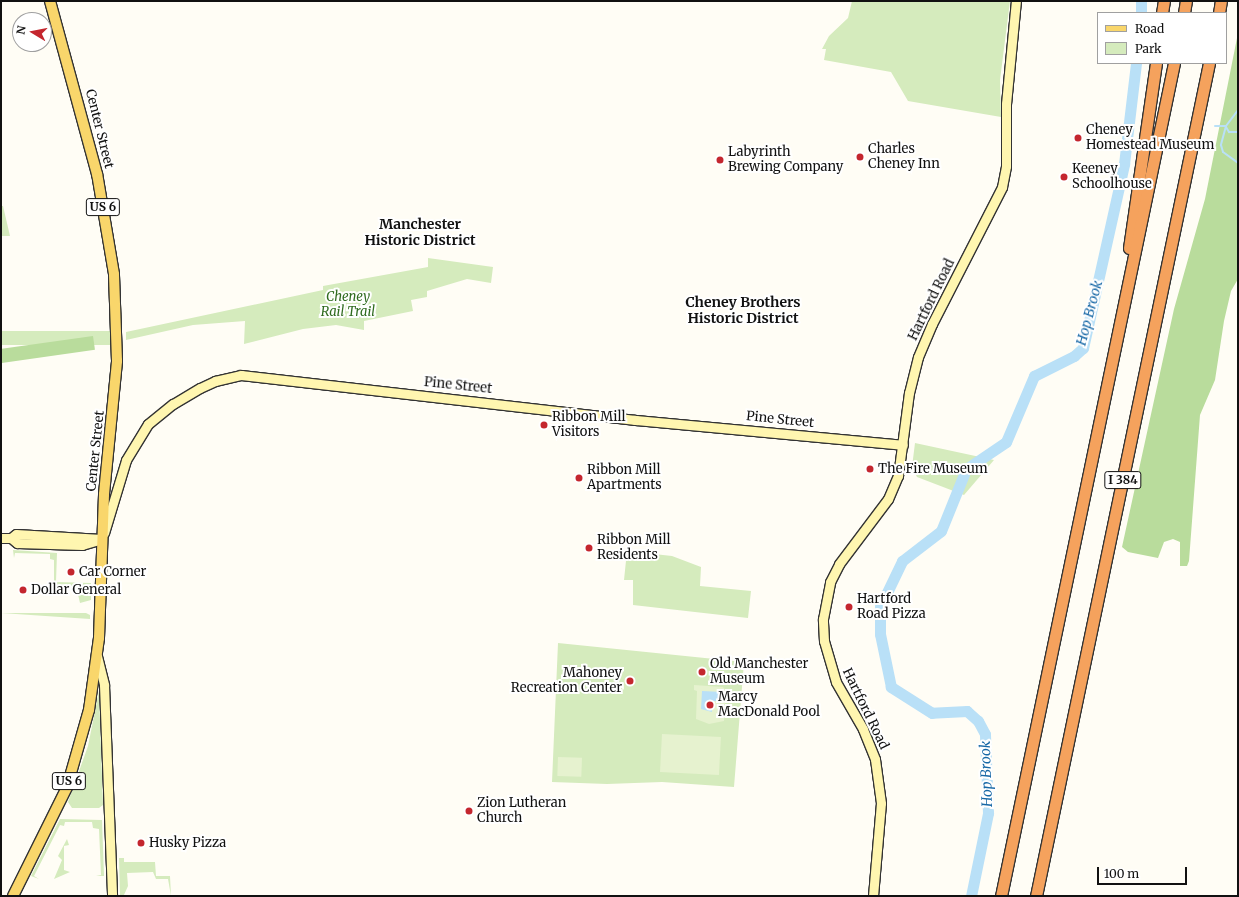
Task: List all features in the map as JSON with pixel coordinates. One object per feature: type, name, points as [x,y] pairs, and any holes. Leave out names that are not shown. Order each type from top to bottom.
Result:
[{"type":"highway","points":[[1162,12],[1164,1]]},
{"type":"highway","points":[[1184,12],[1186,1]]},
{"type":"highway","points":[[1219,12],[1221,1]]},
{"type":"highway","points":[[1129,278],[1130,236],[1156,64]]},
{"type":"highway","name":"I 384","points":[[1000,896],[1174,64]]},
{"type":"highway","name":"I 384","points":[[1036,896],[1209,64]]},
{"type":"highway","points":[[994,896],[1005,873]]},
{"type":"main road","name":"Center Street","points":[[13,896],[76,763],[88,715],[97,656],[105,476],[116,381],[116,291],[92,152],[50,1]]},
{"type":"main road","name":"Hartford Road","points":[[873,896],[882,804],[875,759],[863,729],[836,682],[824,641],[823,620],[830,582],[839,564],[888,499],[898,476],[909,393],[918,357],[932,324],[1002,187],[1006,166],[1006,104],[1016,1]]},
{"type":"main road","name":"Pine Street","points":[[102,539],[126,460],[148,424],[173,404],[205,386],[241,375],[635,420],[903,445]]},
{"type":"main road","points":[[1,538],[11,538],[17,543],[82,545],[102,539]]},
{"type":"main road","points":[[97,656],[104,686],[112,896]]},
{"type":"green space","points":[[852,1],[1010,1],[1000,80],[1001,117],[908,101],[891,72],[824,60],[826,49],[822,49],[829,36],[848,18]]},
{"type":"green space","points":[[1238,33],[1238,279],[1231,291],[1224,321],[1215,380],[1200,415],[1189,561],[1187,566],[1180,566],[1180,542],[1173,539],[1164,542],[1158,558],[1128,552],[1122,547],[1174,309],[1205,199]]},
{"type":"green space","points":[[1,206],[3,206],[10,236],[1,236]]},
{"type":"green space","name":"Cheney Rail Trail","points":[[428,258],[493,267],[491,283],[467,279],[427,291],[427,297],[411,300],[413,311],[364,321],[364,330],[336,325],[303,329],[244,344],[245,321],[193,325],[126,340],[126,332],[323,290],[323,286],[428,267]]},
{"type":"green space","points":[[1,331],[110,331],[110,345],[1,345]]},
{"type":"green space","points":[[93,336],[95,350],[1,363],[1,349]]},
{"type":"green space","points":[[915,443],[994,460],[964,495],[917,477],[912,467]]},
{"type":"green space","points":[[13,550],[57,553],[56,582],[91,583],[91,600],[80,603],[76,586],[52,585],[52,590],[49,590],[49,584],[54,584],[54,560],[50,559],[50,554],[15,553],[14,558]]},
{"type":"green space","points":[[627,551],[672,556],[701,567],[700,586],[751,591],[748,618],[633,605],[633,580],[624,580]]},
{"type":"green space","points":[[1,613],[86,613],[90,615],[90,619]]},
{"type":"green space","points":[[558,643],[744,662],[734,787],[662,782],[607,784],[552,782]]},
{"type":"green space","name":"Marcy MacDonald Pool","points":[[694,685],[723,687],[726,691],[724,721],[709,724],[696,719],[697,691],[694,690]]},
{"type":"green space","points":[[99,691],[103,805],[99,808],[72,808],[68,802],[88,746]]},
{"type":"green space","points":[[662,734],[721,737],[719,775],[660,772]]},
{"type":"green space","points":[[558,757],[582,758],[581,777],[557,776]]},
{"type":"green space","points":[[60,819],[102,820],[104,876],[96,876],[101,875],[99,829],[93,828],[92,822],[65,822],[64,826],[60,825],[34,876],[39,879],[31,876]]},
{"type":"green space","points":[[67,839],[69,845],[64,846],[64,870],[70,872],[54,879],[62,860],[58,856]]},
{"type":"green space","points":[[119,858],[124,858],[124,862],[155,862],[156,876],[170,876],[171,896],[168,879],[156,879],[153,872],[127,873],[128,886],[124,895],[120,896]]},
{"type":"water","points":[[702,691],[723,692],[722,701],[712,701],[712,712],[701,709]]},
{"type":"waterway","name":"Hop Brook","points":[[1141,1],[1141,12]]},
{"type":"waterway","name":"Hop Brook","points":[[971,896],[988,813],[985,734],[978,721],[967,711],[932,713],[891,687],[880,634],[880,607],[902,561],[941,531],[966,469],[1006,442],[1034,376],[1074,356],[1083,348],[1124,164],[1136,64]]},
{"type":"waterway","points":[[1215,126],[1226,126],[1238,110]]},
{"type":"waterway","points":[[1226,126],[1221,145],[1223,152],[1238,163]]},
{"type":"waterway","points":[[1226,127],[1229,132],[1238,132]]},
{"type":"waterway","points":[[1127,145],[1134,143]]},
{"type":"place","name":"Cheney Homestead Museum","points":[[1078,138]]},
{"type":"place","name":"Charles Cheney Inn","points":[[860,157]]},
{"type":"place","name":"Labyrinth Brewing Company","points":[[720,160]]},
{"type":"place","name":"Keeney Schoolhouse","points":[[1064,177]]},
{"type":"place","name":"Ribbon Mill Visitors","points":[[544,425]]},
{"type":"place","name":"The Fire Museum","points":[[870,469]]},
{"type":"place","name":"Ribbon Mill Apartments","points":[[579,478]]},
{"type":"place","name":"Ribbon Mill Residents","points":[[589,548]]},
{"type":"place","name":"Car Corner","points":[[71,572]]},
{"type":"place","name":"Dollar General","points":[[23,590]]},
{"type":"place","name":"Hartford Road Pizza","points":[[849,607]]},
{"type":"place","name":"Old Manchester Museum","points":[[702,672]]},
{"type":"place","name":"Mahoney Recreation Center","points":[[630,681]]},
{"type":"place","name":"Marcy MacDonald Pool","points":[[710,705]]},
{"type":"place","name":"Zion Lutheran Church","points":[[469,811]]},
{"type":"place","name":"Husky Pizza","points":[[141,843]]},
{"type":"district","name":"Manchester Historic District","points":[[420,232]]},
{"type":"district","name":"Cheney Brothers Historic District","points":[[743,310]]}]
